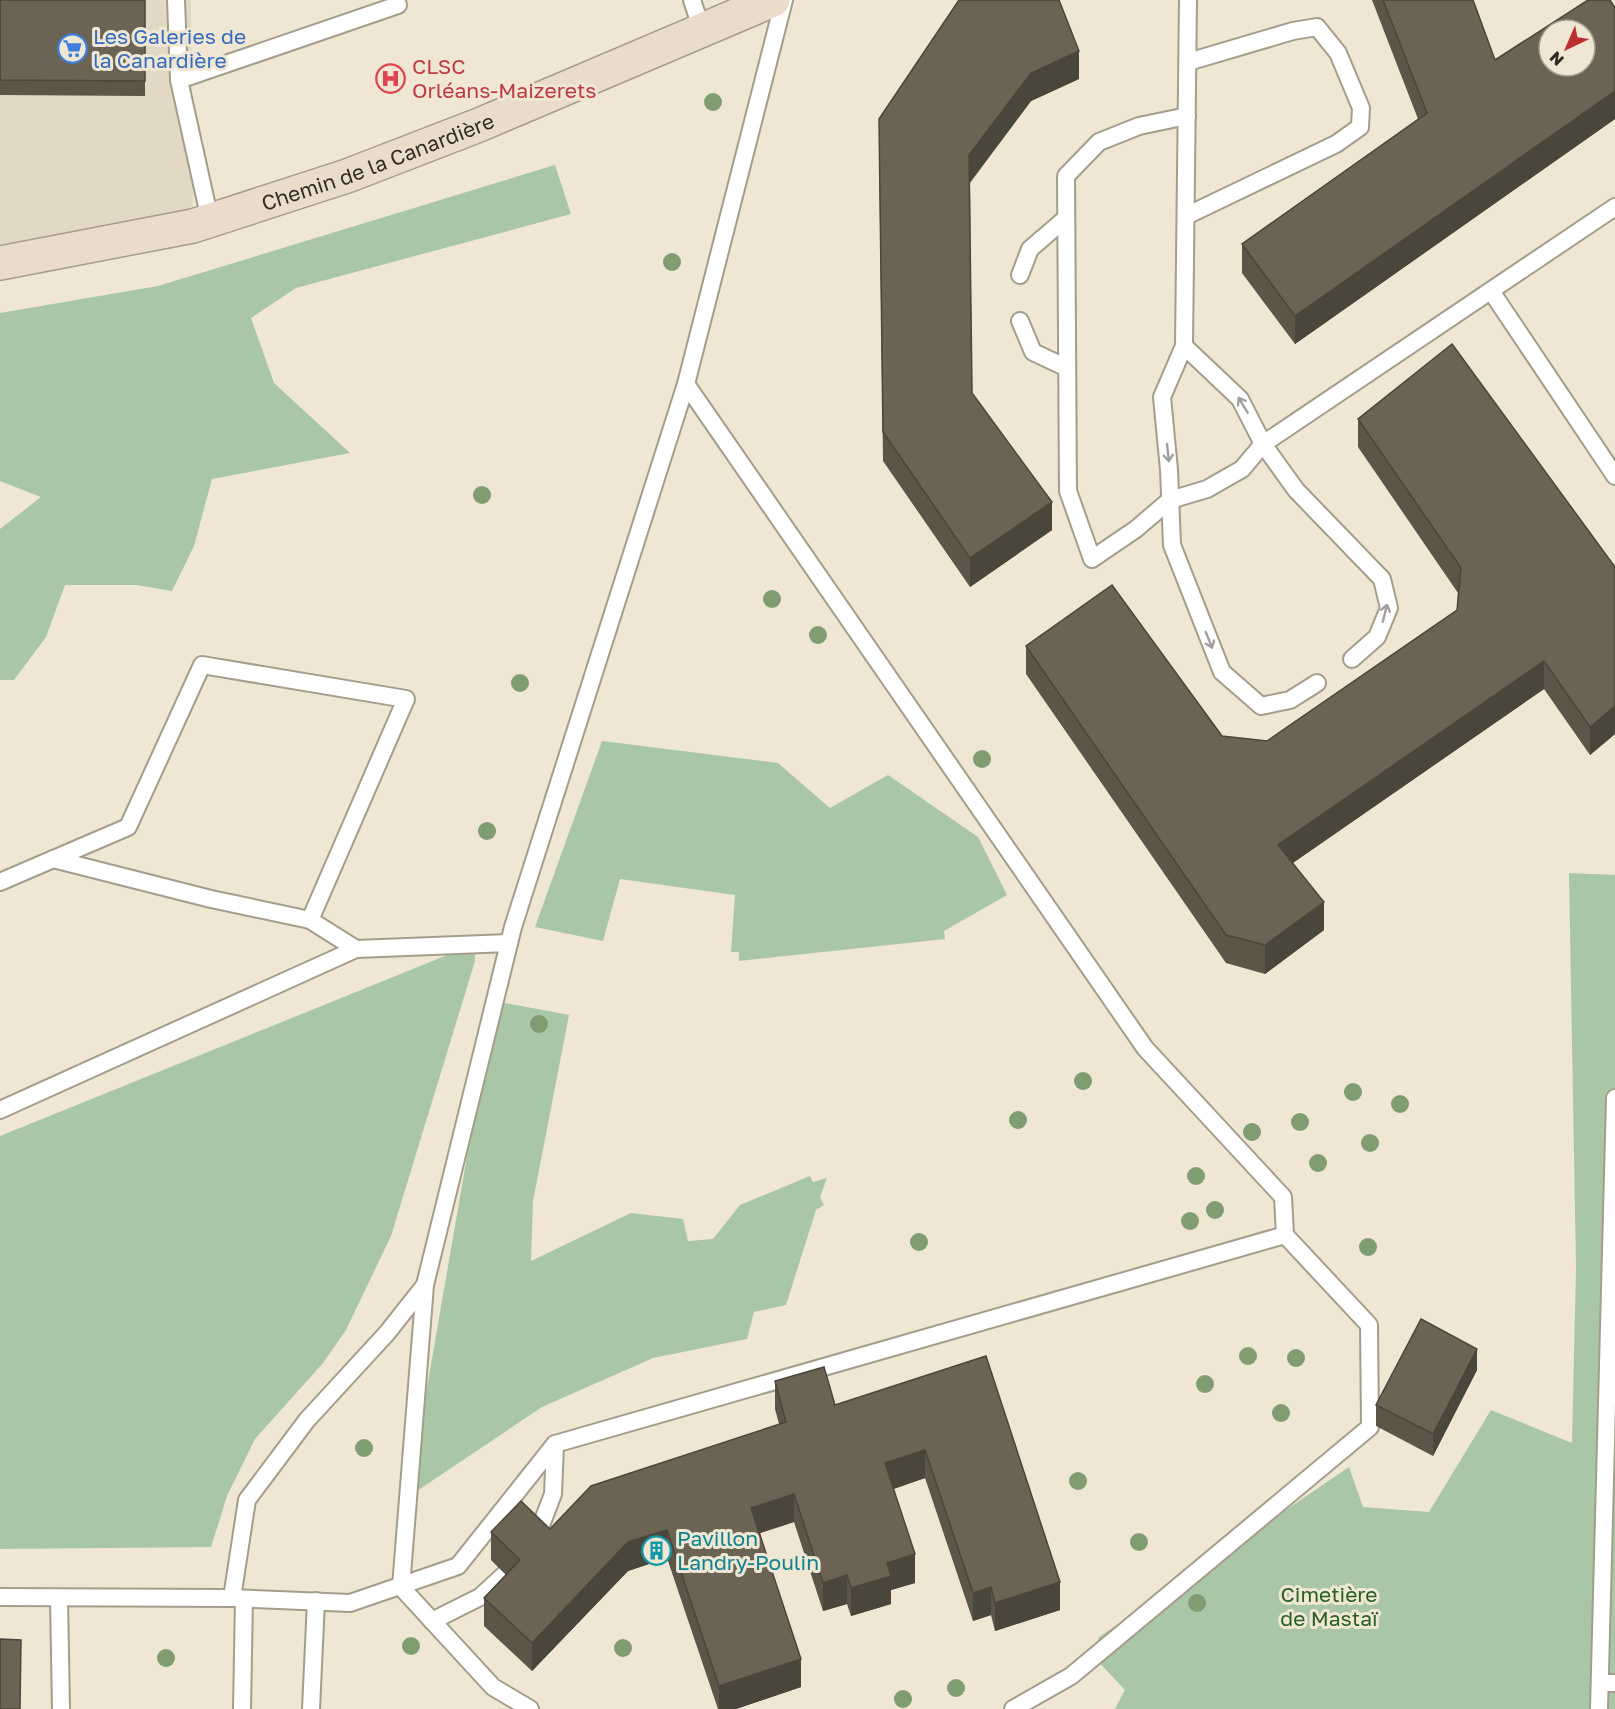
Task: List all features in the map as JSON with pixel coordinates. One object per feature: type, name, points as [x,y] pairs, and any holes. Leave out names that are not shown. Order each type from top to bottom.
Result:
[{"type":"main road","name":"Chemin de la Canardière","points":[[0,263],[210,220],[347,176],[446,138],[773,0]]},
{"type":"lane","points":[[176,0],[179,80],[210,220]]},
{"type":"lane","points":[[179,80],[398,5],[396,0]]},
{"type":"lane","points":[[692,0],[702,30]]},
{"type":"lane","points":[[530,1709],[493,1687],[401,1587],[425,1285],[509,943],[686,384],[784,0]]},
{"type":"lane","points":[[1188,0],[1184,346],[1162,397],[1172,544],[1222,672],[1261,706],[1290,700],[1317,683]]},
{"type":"lane","points":[[1186,216],[1336,144],[1360,127],[1361,108],[1338,53],[1317,27],[1293,31],[1188,62]]},
{"type":"lane","points":[[1187,116],[1139,126],[1099,142],[1066,176],[1068,491],[1092,559],[1136,529],[1170,500],[1207,489],[1242,469],[1263,444],[1615,207]]},
{"type":"lane","points":[[1020,274],[1030,249],[1066,219]]},
{"type":"lane","points":[[1491,291],[1615,476]]},
{"type":"lane","points":[[1020,321],[1033,352],[1067,368]]},
{"type":"lane","points":[[1184,346],[1240,399],[1263,444],[1296,490],[1382,579],[1389,608],[1377,637],[1352,659]]},
{"type":"lane","points":[[686,384],[1145,1048],[1283,1197],[1285,1234],[1369,1325],[1370,1427],[1071,1676],[1013,1709]]},
{"type":"lane","points":[[0,882],[128,827],[202,665],[406,699],[310,920]]},
{"type":"lane","points":[[53,860],[310,920],[356,949]]},
{"type":"lane","points":[[0,1110],[356,949],[509,943]]},
{"type":"lane","points":[[1599,1709],[1607,1683],[1615,1098]]},
{"type":"lane","points":[[0,1597],[350,1602],[401,1587],[458,1566],[555,1444],[1285,1234]]},
{"type":"lane","points":[[242,1709],[238,1599],[247,1500],[307,1420],[387,1333],[425,1285]]},
{"type":"lane","points":[[534,1542],[553,1494],[555,1444]]},
{"type":"lane","points":[[432,1621],[480,1597],[505,1574]]},
{"type":"lane","points":[[58,1599],[61,1709]]},
{"type":"lane","points":[[311,1709],[316,1601]]},
{"type":"shaded area","points":[[0,0],[191,0],[193,226],[0,263]]},
{"type":"green space","points":[[555,165],[571,214],[296,288],[251,318],[274,383],[350,453],[212,479],[194,546],[172,591],[136,585],[65,585],[46,637],[14,680],[0,680],[0,529],[41,497],[0,481],[0,313],[158,286]]},
{"type":"green space","points":[[602,741],[778,763],[830,808],[888,775],[978,837],[1007,895],[944,931],[945,939],[739,961],[739,952],[731,952],[735,895],[620,879],[603,941],[535,927]]},
{"type":"green space","name":"Cimetière de Mastaï","points":[[1569,873],[1615,875],[1615,1709],[1115,1709],[1125,1690],[1093,1656],[1099,1637],[1349,1467],[1363,1507],[1429,1512],[1491,1410],[1572,1443],[1576,1268]]},
{"type":"green space","points":[[456,942],[475,952],[475,961],[391,1236],[346,1330],[323,1363],[255,1439],[227,1496],[211,1547],[0,1549],[0,1136],[445,956]]},
{"type":"green space","points":[[494,1001],[569,1015],[533,1201],[531,1261],[631,1213],[683,1219],[688,1241],[713,1239],[740,1205],[810,1176],[813,1182],[827,1178],[820,1197],[824,1205],[816,1210],[786,1305],[754,1312],[747,1339],[653,1358],[542,1407],[408,1497]]},
{"type":"building","name":"Les Galeries de la Canardière","points":[[0,0],[145,0],[145,81],[0,80]]},
{"type":"building","points":[[959,0],[1059,0],[1079,51],[1031,73],[969,155],[972,393],[1052,502],[970,558],[883,432],[879,119]]},
{"type":"building","points":[[1383,0],[1473,0],[1495,60],[1537,33],[1537,78],[1597,78],[1597,18],[1560,18],[1588,0],[1610,0],[1615,8],[1615,91],[1295,316],[1242,244],[1427,113]]},
{"type":"building","points":[[1452,344],[1615,567],[1615,706],[1590,727],[1544,661],[1278,845],[1324,902],[1265,945],[1226,935],[1026,646],[1112,585],[1222,736],[1267,741],[1457,610],[1461,568],[1358,419]]},
{"type":"building","points":[[1421,1319],[1477,1349],[1433,1434],[1376,1405]]},
{"type":"building","name":"Pavillon Landry-Poulin","points":[[986,1356],[1060,1582],[995,1603],[991,1587],[973,1593],[925,1450],[885,1463],[915,1554],[887,1563],[891,1576],[851,1588],[847,1575],[823,1583],[794,1494],[751,1508],[801,1659],[719,1686],[667,1530],[628,1542],[532,1643],[484,1598],[520,1560],[491,1532],[521,1501],[550,1529],[591,1486],[786,1422],[775,1381],[824,1367],[835,1405]]},
{"type":"building","points":[[0,1639],[21,1640],[20,1709],[0,1709]]},
{"type":"place","name":"Les Galeries de la Canardière","points":[[72,48]]},
{"type":"place","name":"CLSC Orléans-Maizerets","points":[[391,78]]},
{"type":"place","name":"Pavillon Landry-Poulin","points":[[656,1550]]}]
